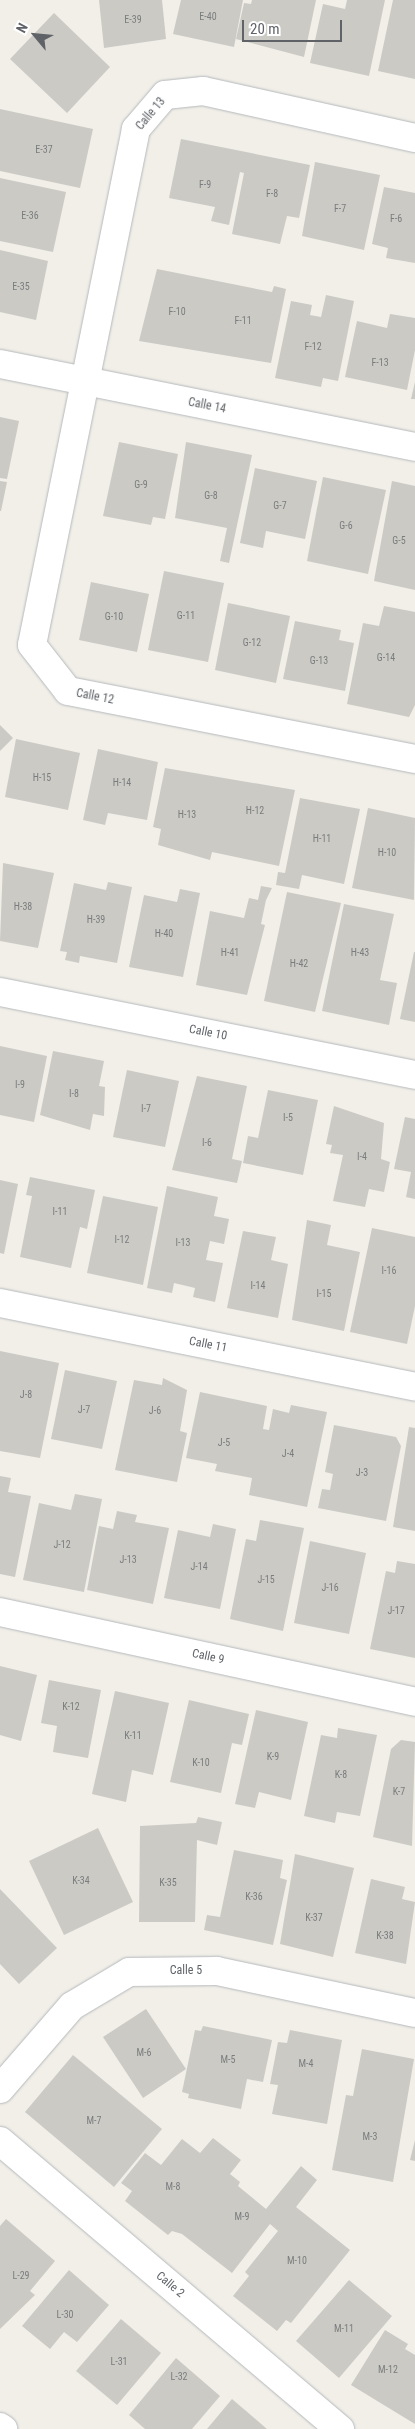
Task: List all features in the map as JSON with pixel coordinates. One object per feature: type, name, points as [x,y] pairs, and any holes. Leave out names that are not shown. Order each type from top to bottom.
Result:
[{"type":"street","name":"Calle 13","points":[[88,382],[136,129],[165,95],[203,92],[415,138]]},
{"type":"street","name":"Calle 14","points":[[0,364],[415,447]]},
{"type":"street","name":"Calle 12","points":[[88,382],[32,645],[68,692],[415,759]]},
{"type":"street","name":"Calle 10","points":[[0,992],[415,1075]]},
{"type":"street","name":"Calle 11","points":[[0,1303],[415,1387]]},
{"type":"street","name":"Calle 9","points":[[0,1612],[415,1702]]},
{"type":"street","name":"Calle 5","points":[[0,2089],[72,2006],[129,1972],[217,1971],[415,2013]]},
{"type":"street","name":"Calle 2","points":[[0,2141],[340,2429]]},
{"type":"building","points":[[99,0],[162,0],[166,39],[104,48]]},
{"type":"building","points":[[181,0],[243,0],[234,47],[173,34]]},
{"type":"building","points":[[252,0],[316,0],[304,57],[236,39],[244,3],[251,4]]},
{"type":"building","points":[[347,0],[385,0],[369,76],[310,63],[323,4],[345,9]]},
{"type":"building","points":[[393,0],[415,0],[415,79],[378,71]]},
{"type":"building","points":[[54,13],[110,67],[67,113],[10,59]]},
{"type":"building","points":[[0,109],[93,129],[80,188],[0,171]]},
{"type":"building","points":[[181,139],[310,165],[299,218],[287,216],[280,244],[232,234],[244,173],[240,172],[229,225],[211,221],[215,207],[169,198]]},
{"type":"building","points":[[315,162],[380,175],[364,250],[302,236]]},
{"type":"building","points":[[0,178],[66,192],[53,252],[0,241]]},
{"type":"building","points":[[384,187],[415,193],[415,263],[386,258],[388,248],[372,244]]},
{"type":"building","points":[[0,250],[48,261],[36,320],[0,312]]},
{"type":"building","points":[[157,269],[272,292],[274,286],[286,289],[271,363],[139,341]]},
{"type":"building","points":[[326,295],[354,301],[338,381],[323,378],[321,387],[275,378],[291,301],[312,305],[310,315],[321,317]]},
{"type":"building","points":[[390,314],[415,318],[415,350],[407,390],[345,377],[357,321],[387,328]]},
{"type":"building","points":[[415,382],[415,399],[411,399]]},
{"type":"building","points":[[0,417],[19,421],[7,479],[0,478]]},
{"type":"building","points":[[119,442],[178,454],[165,519],[153,517],[151,525],[103,516]]},
{"type":"building","points":[[186,442],[252,455],[229,563],[220,561],[227,528],[175,518]]},
{"type":"building","points":[[255,468],[317,481],[305,539],[266,531],[263,548],[240,543]]},
{"type":"building","points":[[323,477],[386,490],[368,574],[307,561]]},
{"type":"building","points":[[0,481],[7,482],[1,511],[0,511]]},
{"type":"building","points":[[392,481],[415,486],[415,590],[374,581]]},
{"type":"building","points":[[164,571],[224,583],[208,662],[148,650]]},
{"type":"building","points":[[91,582],[149,594],[137,652],[79,640]]},
{"type":"building","points":[[228,603],[290,616],[276,683],[215,670]]},
{"type":"building","points":[[384,606],[415,612],[415,705],[409,717],[347,704],[363,623],[379,626]]},
{"type":"building","points":[[295,621],[341,630],[339,640],[354,643],[345,691],[283,679]]},
{"type":"building","points":[[0,725],[13,738],[0,751]]},
{"type":"building","points":[[16,739],[80,753],[68,810],[5,797]]},
{"type":"building","points":[[98,749],[158,762],[147,820],[108,813],[105,825],[83,820]]},
{"type":"building","points":[[165,768],[295,790],[279,866],[212,852],[210,860],[158,845],[161,829],[153,827]]},
{"type":"building","points":[[300,798],[360,809],[344,884],[302,875],[299,889],[276,885],[278,872],[285,873]]},
{"type":"building","points":[[368,808],[415,818],[414,900],[352,888]]},
{"type":"building","points":[[3,863],[54,873],[38,948],[0,941]]},
{"type":"building","points":[[108,882],[132,887],[117,963],[80,956],[79,963],[65,960],[67,952],[60,951],[74,883],[106,890]]},
{"type":"building","points":[[261,886],[272,888],[266,900],[261,924],[265,925],[247,995],[196,985],[210,911],[244,918],[249,898],[258,900]]},
{"type":"building","points":[[180,889],[200,893],[183,977],[129,967],[144,895],[177,902]]},
{"type":"building","points":[[287,892],[341,903],[315,1012],[264,1001]]},
{"type":"building","points":[[344,904],[394,914],[380,980],[397,983],[389,1025],[322,1011]]},
{"type":"building","points":[[415,952],[415,1022],[400,1019]]},
{"type":"building","points":[[0,1046],[47,1056],[34,1122],[0,1115]]},
{"type":"building","points":[[53,1051],[104,1061],[99,1086],[105,1087],[104,1116],[93,1114],[90,1130],[40,1115]]},
{"type":"building","points":[[127,1070],[179,1081],[165,1147],[113,1137]]},
{"type":"building","points":[[197,1076],[247,1086],[232,1159],[242,1161],[237,1183],[172,1170]]},
{"type":"building","points":[[268,1090],[318,1100],[303,1175],[243,1163],[248,1136],[258,1138]]},
{"type":"building","points":[[334,1106],[384,1123],[381,1159],[390,1162],[384,1192],[369,1189],[365,1207],[333,1201],[343,1155],[330,1153],[332,1145],[326,1144]]},
{"type":"building","points":[[405,1117],[415,1119],[415,1199],[406,1197],[411,1172],[394,1169]]},
{"type":"building","points":[[30,1177],[95,1190],[87,1229],[80,1227],[71,1268],[20,1257],[32,1196],[26,1195]]},
{"type":"building","points":[[0,1180],[18,1184],[4,1254],[0,1253]]},
{"type":"building","points":[[167,1186],[218,1197],[214,1216],[229,1219],[224,1244],[210,1241],[206,1260],[223,1263],[215,1302],[193,1297],[195,1288],[174,1283],[172,1293],[147,1288]]},
{"type":"building","points":[[103,1196],[158,1207],[143,1285],[87,1273]]},
{"type":"building","points":[[307,1220],[331,1225],[327,1245],[360,1252],[344,1331],[292,1320]]},
{"type":"building","points":[[372,1228],[415,1237],[415,1306],[407,1344],[350,1332]]},
{"type":"building","points":[[243,1231],[276,1237],[271,1260],[288,1264],[278,1318],[227,1308]]},
{"type":"building","points":[[0,1351],[59,1363],[40,1458],[0,1451]]},
{"type":"building","points":[[65,1370],[117,1381],[102,1449],[51,1439]]},
{"type":"building","points":[[163,1378],[187,1390],[180,1431],[187,1433],[177,1482],[115,1470],[134,1380],[162,1385]]},
{"type":"building","points":[[200,1392],[267,1406],[263,1429],[269,1430],[273,1409],[289,1413],[291,1405],[327,1412],[307,1507],[249,1495],[252,1478],[215,1471],[217,1464],[186,1458]]},
{"type":"building","points":[[334,1425],[396,1437],[401,1446],[386,1521],[318,1508],[322,1489],[330,1490],[333,1474],[325,1472]]},
{"type":"building","points":[[409,1427],[415,1428],[415,1531],[393,1527]]},
{"type":"building","points":[[0,1476],[11,1478],[8,1492],[31,1496],[15,1577],[0,1574]]},
{"type":"building","points":[[75,1494],[102,1499],[84,1592],[23,1580],[39,1503],[71,1510]]},
{"type":"building","points":[[117,1511],[137,1515],[135,1522],[169,1528],[153,1604],[87,1590],[99,1526],[113,1529]]},
{"type":"building","points":[[260,1520],[304,1528],[283,1631],[230,1619],[246,1539],[256,1541]]},
{"type":"building","points":[[213,1524],[236,1529],[220,1609],[164,1598],[178,1530],[210,1537]]},
{"type":"building","points":[[310,1541],[366,1553],[349,1634],[294,1623]]},
{"type":"building","points":[[397,1561],[415,1564],[415,1658],[370,1649],[386,1571],[395,1573]]},
{"type":"building","points":[[0,1666],[37,1675],[21,1741],[0,1735]]},
{"type":"building","points":[[49,1680],[101,1690],[88,1758],[53,1752],[57,1726],[41,1723]]},
{"type":"building","points":[[115,1691],[169,1703],[153,1775],[132,1770],[126,1802],[92,1794]]},
{"type":"building","points":[[189,1700],[249,1714],[242,1745],[232,1743],[221,1793],[170,1782]]},
{"type":"building","points":[[256,1710],[308,1722],[291,1800],[259,1792],[255,1808],[235,1804]]},
{"type":"building","points":[[338,1728],[377,1735],[360,1816],[337,1812],[335,1823],[304,1816],[321,1735],[337,1738]]},
{"type":"building","points":[[401,1740],[415,1742],[412,1846],[373,1837],[391,1749]]},
{"type":"building","points":[[198,1817],[222,1822],[217,1845],[197,1840],[195,1922],[139,1922],[140,1826],[196,1823]]},
{"type":"building","points":[[98,1828],[133,1902],[64,1935],[29,1861]]},
{"type":"building","points":[[234,1850],[283,1860],[280,1878],[287,1880],[273,1945],[204,1930],[207,1915],[220,1917]]},
{"type":"building","points":[[295,1854],[354,1868],[333,1957],[280,1944]]},
{"type":"building","points":[[371,1879],[405,1887],[402,1899],[415,1902],[406,1964],[355,1953]]},
{"type":"building","points":[[0,1889],[57,1948],[19,1984],[0,1964]]},
{"type":"building","points":[[146,2009],[186,2069],[143,2098],[103,2037]]},
{"type":"building","points":[[203,2026],[272,2040],[263,2082],[247,2079],[241,2109],[188,2098],[189,2094],[182,2092],[195,2030],[201,2031]]},
{"type":"building","points":[[290,2030],[342,2040],[327,2124],[272,2114],[278,2085],[270,2084],[278,2042],[287,2043]]},
{"type":"building","points":[[362,2049],[414,2059],[393,2182],[332,2170],[346,2095],[353,2096]]},
{"type":"building","points":[[73,2055],[162,2129],[114,2187],[25,2112]]},
{"type":"building","points":[[213,2138],[241,2160],[230,2174],[240,2182],[238,2186],[266,2209],[301,2166],[317,2180],[296,2207],[350,2250],[291,2323],[286,2320],[277,2331],[233,2296],[249,2276],[245,2272],[278,2231],[270,2224],[232,2273],[182,2234],[172,2231],[168,2235],[125,2201],[132,2191],[121,2183],[145,2153],[161,2165],[182,2139],[200,2153]]},
{"type":"building","points":[[415,2140],[415,2161],[410,2160]]},
{"type":"building","points":[[6,2219],[55,2261],[30,2291],[35,2295],[0,2329],[0,2226]]},
{"type":"building","points":[[69,2270],[109,2305],[77,2342],[64,2332],[50,2349],[22,2326]]},
{"type":"building","points":[[349,2280],[392,2316],[339,2378],[296,2341]]},
{"type":"building","points":[[121,2319],[161,2353],[117,2405],[76,2371]]},
{"type":"building","points":[[385,2330],[408,2344],[405,2349],[415,2355],[415,2424],[351,2385]]},
{"type":"building","points":[[176,2358],[220,2396],[192,2429],[145,2429],[129,2415]]},
{"type":"building","points":[[232,2399],[267,2429],[207,2429]]}]
